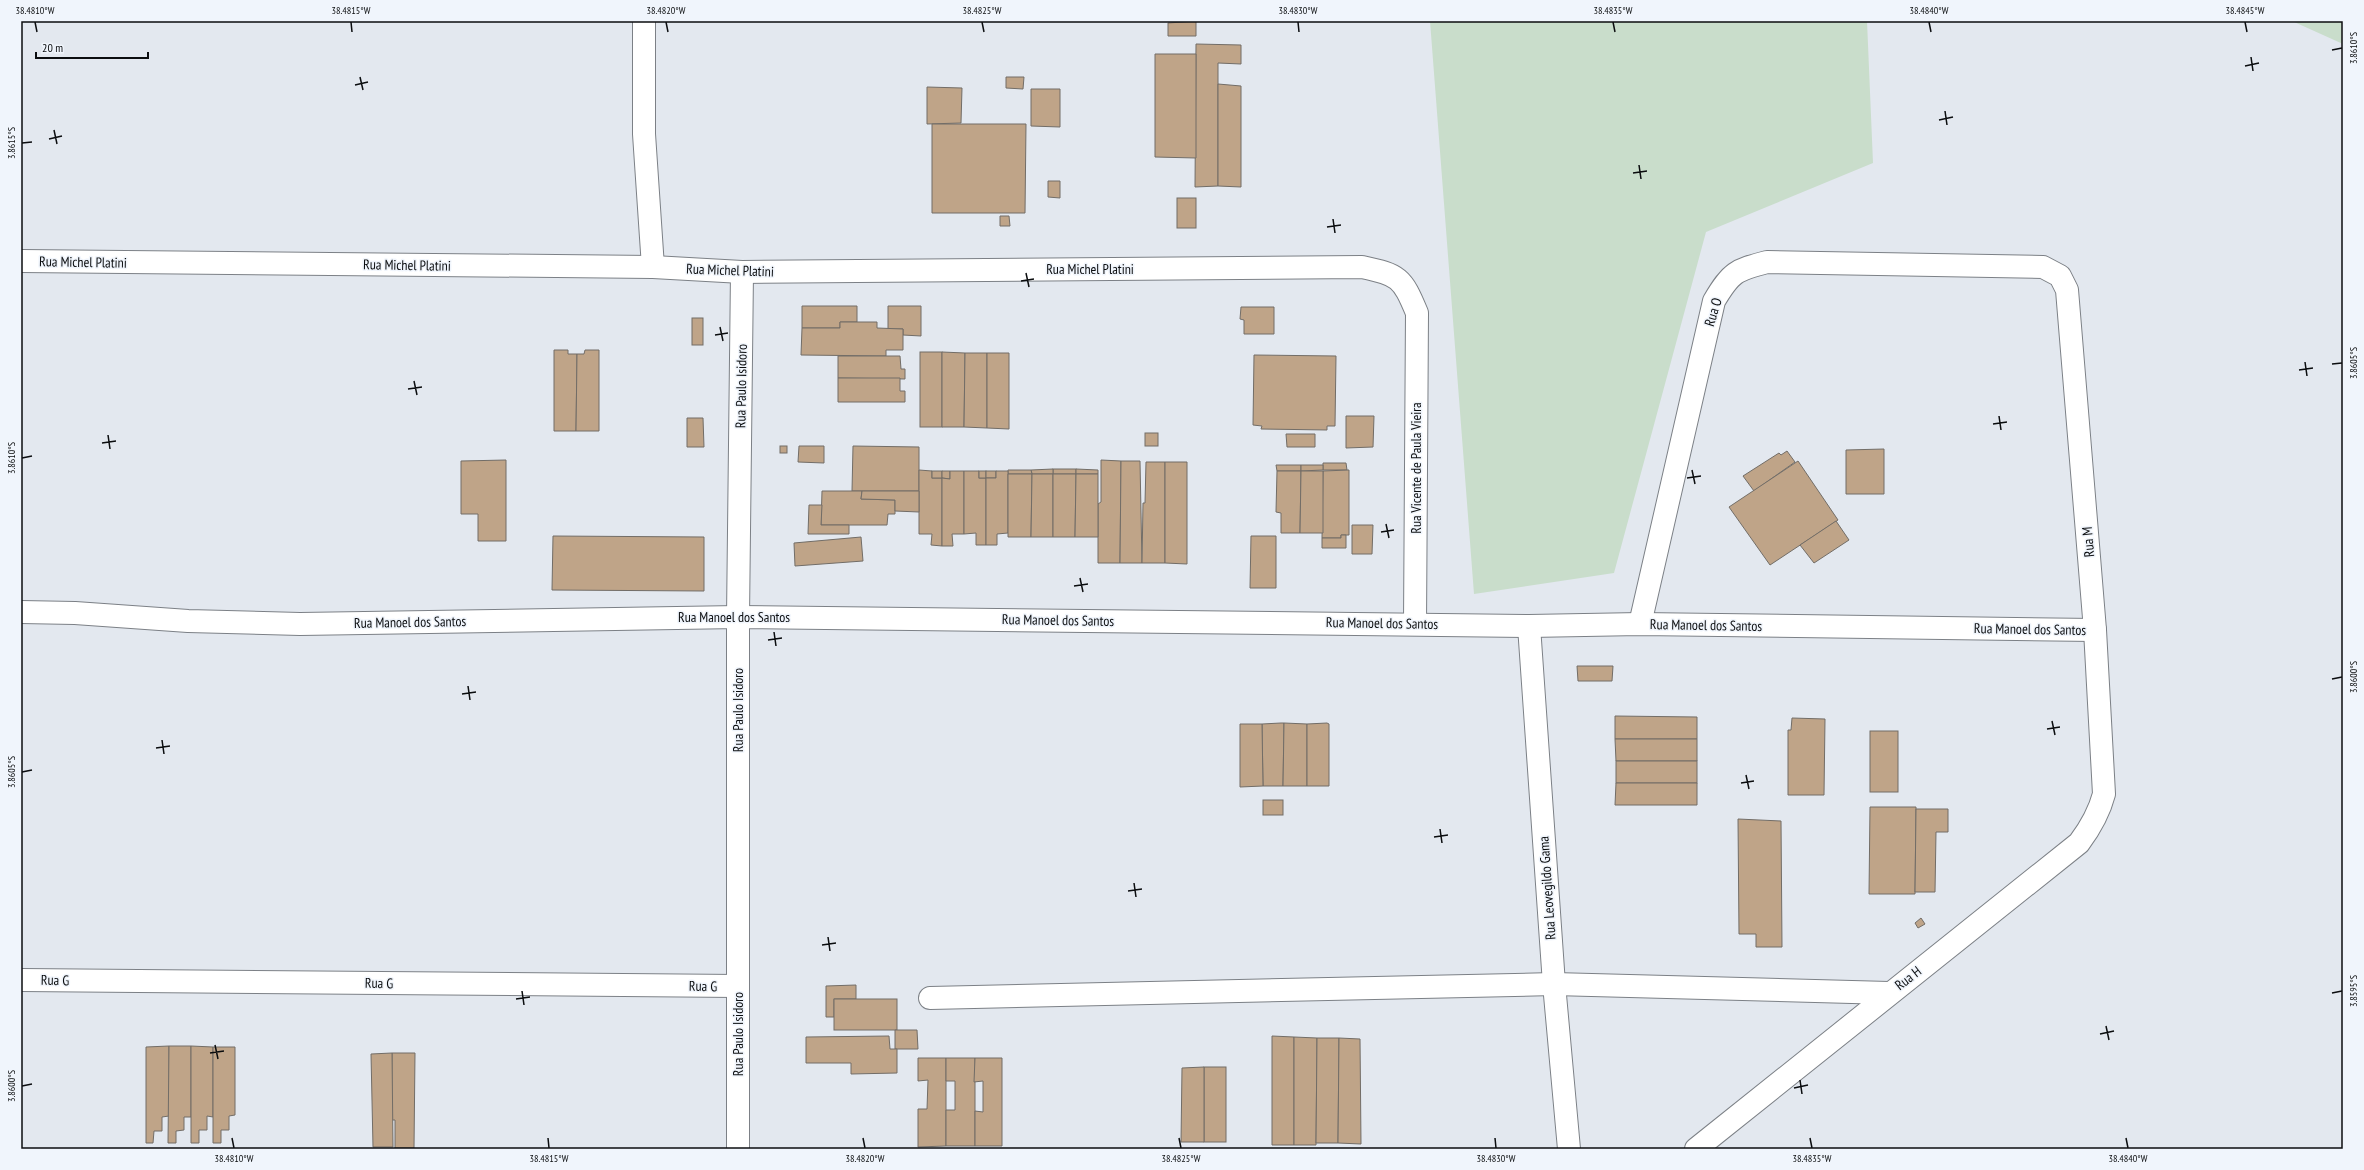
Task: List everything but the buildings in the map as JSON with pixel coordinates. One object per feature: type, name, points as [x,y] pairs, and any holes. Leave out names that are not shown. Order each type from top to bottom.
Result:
[{"type":"street","points":[[644,21],[644,134],[653,267]]},
{"type":"street","name":"Rua Michel Platini","points":[[21,261],[653,267],[742,272],[1362,267],[1391,273],[1407,289],[1417,313]]},
{"type":"street","name":"Rua O","points":[[1640,624],[1714,301],[1726,282],[1740,269],[1767,262],[2043,266],[2060,276],[2067,290]]},
{"type":"street","name":"Rua Paulo Isidoro","points":[[738,1149],[738,617],[742,272]]},
{"type":"street","name":"Rua M","points":[[2067,290],[2095,630],[2104,794]]},
{"type":"street","name":"Rua Vicente de Paula Vieira","points":[[1415,624],[1417,313]]},
{"type":"street","name":"Rua Manoel dos Santos","points":[[21,612],[75,613],[188,621],[300,624],[738,617],[1529,626],[1640,624],[2095,630]]},
{"type":"street","name":"Rua Leovegildo Gama","points":[[1529,626],[1554,984],[1569,1149]]},
{"type":"street","name":"Rua H","points":[[1696,1149],[2079,843],[2091,827],[2100,809],[2104,794]]},
{"type":"street","name":"Rua G","points":[[21,980],[738,986]]},
{"type":"street","points":[[930,998],[1554,984],[1890,993]]},
{"type":"green space","points":[[1430,21],[1867,21],[1873,163],[1706,232],[1614,573],[1474,594]]},
{"type":"green space","points":[[2292,21],[2343,21],[2343,44]]}]
